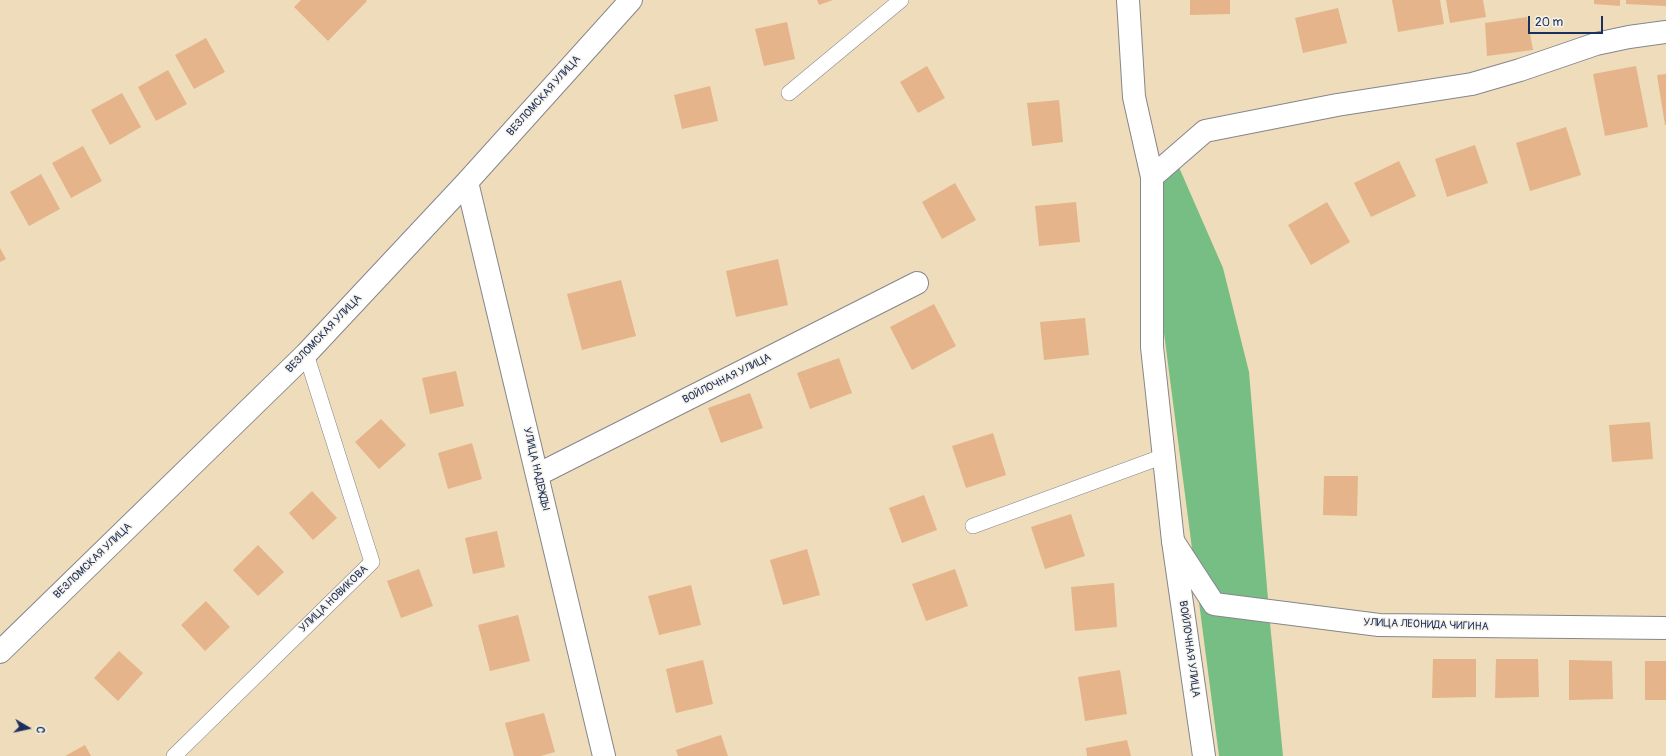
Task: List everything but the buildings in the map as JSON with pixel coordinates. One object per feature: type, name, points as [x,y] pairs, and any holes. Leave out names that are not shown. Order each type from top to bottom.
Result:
[{"type":"street","name":"ВЕЗЛОМСКАЯ УЛИЦА","points":[[0,652],[306,354],[467,182],[631,0]]},
{"type":"street","name":"ВОЙЛОЧНАЯ УЛИЦА","points":[[1128,0],[1134,97],[1152,177],[1152,347],[1173,541],[1204,756]]},
{"type":"street","points":[[1152,177],[1205,131],[1337,105],[1472,84],[1520,70],[1596,44],[1666,32]]},
{"type":"street","name":"УЛИЦА НАДЕЖДЫ","points":[[467,182],[604,756]]},
{"type":"street","name":"ВОЙЛОЧНАЯ УЛИЦА","points":[[538,475],[917,283]]},
{"type":"street","name":"УЛИЦА ЛЕОНИДА ЧИГИНА","points":[[1173,541],[1214,604],[1379,625],[1666,628]]},
{"type":"lane","points":[[789,93],[901,0]]},
{"type":"lane","name":"УЛИЦА НОВИКОВА","points":[[174,756],[372,562],[306,354]]},
{"type":"lane","points":[[973,526],[1164,456]]},
{"type":"green space","points":[[1178,165],[1223,268],[1249,372],[1270,623],[1283,756],[1219,756],[1161,310],[1152,177]]}]
